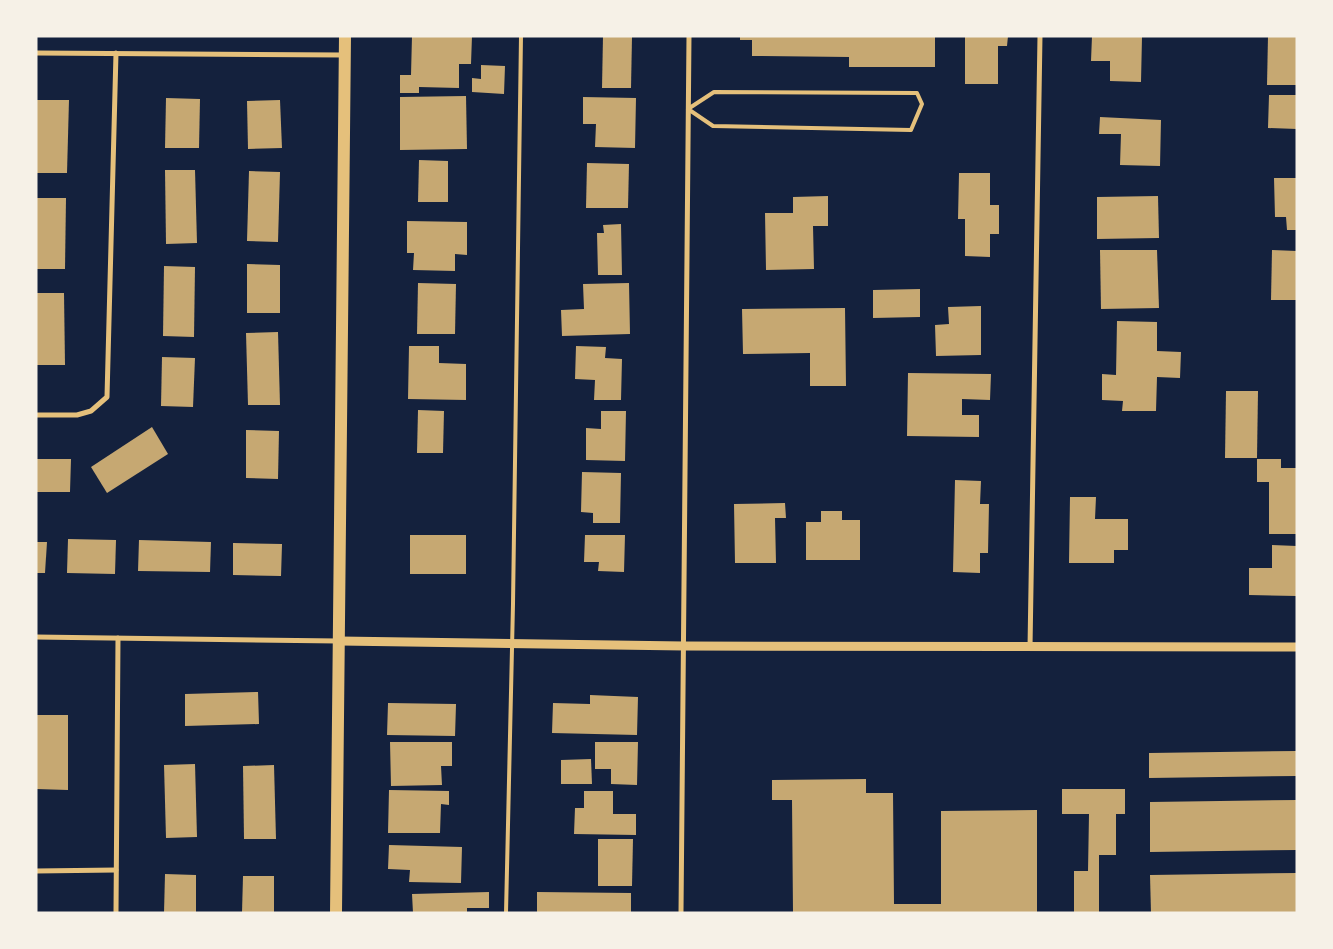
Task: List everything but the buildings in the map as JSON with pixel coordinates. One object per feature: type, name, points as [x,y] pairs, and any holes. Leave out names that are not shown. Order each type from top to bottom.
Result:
[{"type":"main road","points":[[336,913],[340,642],[344,36]]},
{"type":"street","points":[[681,913],[689,36]]},
{"type":"street","points":[[1030,648],[1040,36]]},
{"type":"street","points":[[36,53],[344,54]]},
{"type":"street","points":[[36,415],[77,415],[91,411],[107,397],[116,53]]},
{"type":"street","points":[[36,637],[684,646],[1297,647]]},
{"type":"street","points":[[116,913],[118,638]]},
{"type":"street","points":[[36,871],[116,870]]},
{"type":"lane","points":[[506,913],[521,36]]},
{"type":"lane","points":[[714,92],[917,93],[922,104],[910,130],[713,126],[688,109],[714,92]]}]
